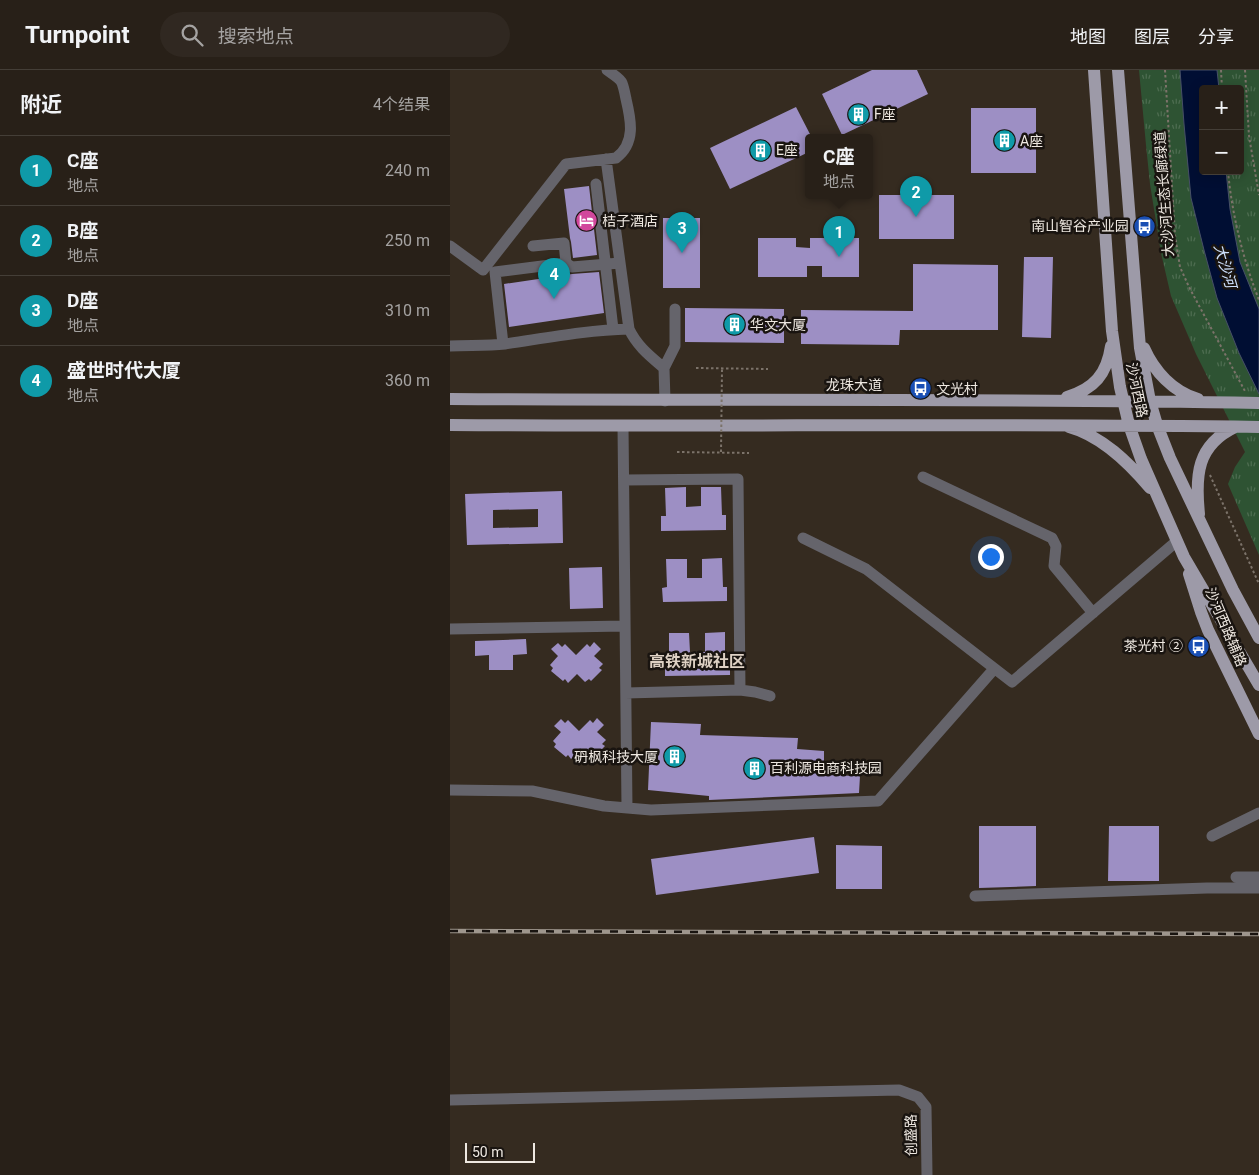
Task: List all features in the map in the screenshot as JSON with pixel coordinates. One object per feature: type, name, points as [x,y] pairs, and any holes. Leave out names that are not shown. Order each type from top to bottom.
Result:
[{"type":"main road","name":"沙河西路","points":[[1094,70],[1112,331],[1118,379],[1129,425],[1141,459],[1184,557],[1259,685]]},
{"type":"main road","name":"沙河西路","points":[[1118,70],[1141,355],[1150,401],[1170,458],[1233,590],[1259,638]]},
{"type":"main road","points":[[1045,400],[1076,394],[1095,383],[1109,359],[1112,331]]},
{"type":"main road","points":[[1139,334],[1150,362],[1166,381],[1192,397],[1208,402]]},
{"type":"main road","name":"龙珠大道","points":[[450,399],[1208,402],[1253,400]]},
{"type":"main road","points":[[450,425],[1157,425],[1259,427]]},
{"type":"main road","points":[[1060,425],[1076,429],[1091,436],[1115,453],[1144,480],[1159,501]]},
{"type":"main road","points":[[1201,525],[1198,492],[1201,461],[1218,437],[1238,426]]},
{"type":"main road","name":"沙河西路辅路","points":[[1184,557],[1204,622],[1259,734]]},
{"type":"street","points":[[450,246],[483,270],[566,164],[616,158],[621,154],[626,148],[630,134],[630,115],[622,82],[607,70]]},
{"type":"street","points":[[606,159],[629,329],[633,339],[640,347],[664,368]]},
{"type":"street","points":[[596,184],[613,329]]},
{"type":"street","points":[[533,246],[564,243],[566,263]]},
{"type":"street","points":[[503,344],[495,272],[566,263],[572,267],[620,263]]},
{"type":"street","points":[[664,401],[664,368],[676,346],[675,308]]},
{"type":"street","points":[[450,346],[503,344],[572,333],[629,329]]},
{"type":"street","points":[[623,426],[627,808]]},
{"type":"street","points":[[922,477],[1052,538],[1056,546],[1054,566],[1093,613]]},
{"type":"street","points":[[624,480],[738,479],[740,690]]},
{"type":"street","points":[[803,538],[866,568],[1012,682],[1177,541]]},
{"type":"street","points":[[450,629],[625,626]]},
{"type":"street","points":[[450,790],[532,791],[589,803],[665,810],[878,801],[994,669]]},
{"type":"street","points":[[626,693],[740,690],[770,696]]},
{"type":"street","points":[[1212,836],[1258,817]]},
{"type":"street","points":[[1236,877],[1259,877]]},
{"type":"street","points":[[975,896],[1198,888],[1259,888]]},
{"type":"street","name":"创盛路","points":[[450,1100],[899,1090],[918,1097],[926,1107],[927,1175]]},
{"type":"path","name":"大沙河生态长廊绿道","points":[[1165,70],[1175,235],[1180,267],[1189,287],[1253,400]]},
{"type":"path","points":[[1221,70],[1222,85]]},
{"type":"path","points":[[1245,70],[1249,136],[1259,195]]},
{"type":"path","points":[[1229,175],[1235,222],[1250,276],[1259,300]]},
{"type":"path","points":[[696,368],[768,369]]},
{"type":"path","points":[[721,452],[722,369]]},
{"type":"path","points":[[677,452],[749,453]]},
{"type":"path","points":[[1209,471],[1259,584]]},
{"type":"green space","points":[[1139,70],[1259,70],[1259,555],[1228,484],[1235,467],[1245,452],[1196,354],[1171,296],[1161,253],[1150,184]]},
{"type":"water","name":"大沙河","points":[[1180,70],[1217,70],[1219,85],[1199,85],[1199,175],[1226,175],[1230,209],[1240,262],[1259,309],[1259,394],[1239,353],[1217,298],[1191,198]]},
{"type":"building","name":"F座","points":[[872,70],[917,70],[928,94],[842,134],[822,94]]},
{"type":"building","name":"E座","points":[[796,107],[810,134],[805,134],[805,154],[730,189],[710,148]]},
{"type":"building","name":"A座","points":[[971,108],[1036,108],[1036,173],[971,173]]},
{"type":"building","name":"桔子酒店","points":[[589,186],[597,255],[573,258],[564,189]]},
{"type":"building","points":[[879,195],[954,195],[954,239],[879,239]]},
{"type":"building","points":[[663,218],[700,218],[700,288],[663,288]]},
{"type":"building","points":[[758,238],[796,238],[796,247],[810,248],[810,238],[859,238],[859,277],[822,277],[822,266],[807,266],[807,277],[758,277]]},
{"type":"building","points":[[1024,257],[1053,257],[1051,338],[1022,337]]},
{"type":"building","points":[[913,264],[998,265],[998,330],[900,330],[899,345],[801,344],[801,310],[913,311]]},
{"type":"building","points":[[599,272],[604,313],[509,327],[504,284]]},
{"type":"building","name":"华文大厦","points":[[685,308],[784,309],[784,343],[685,342]]},
{"type":"building","points":[[686,487],[686,507],[701,506],[701,487],[721,487],[722,515],[726,515],[726,530],[661,531],[661,516],[666,516],[665,488]]},
{"type":"building","points":[[562,491],[563,543],[467,545],[465,494]],"holes":[[[538,509],[538,527],[493,528],[493,510]]]},
{"type":"building","points":[[722,558],[723,587],[727,587],[727,601],[663,602],[662,588],[667,587],[666,559],[687,559],[687,578],[702,578],[702,559]]},
{"type":"building","points":[[602,567],[603,608],[570,609],[569,568]]},
{"type":"building","points":[[725,632],[725,661],[730,661],[730,675],[665,676],[665,662],[669,662],[669,633],[689,633],[690,652],[705,652],[705,633]]},
{"type":"building","points":[[526,639],[527,654],[513,655],[513,670],[489,670],[489,655],[475,656],[475,641]]},
{"type":"building","points":[[594,642],[601,649],[594,656],[603,664],[599,668],[602,670],[591,681],[589,679],[585,682],[577,674],[568,683],[565,679],[563,681],[551,671],[553,668],[550,665],[558,656],[551,649],[558,643],[562,647],[565,644],[576,655],[587,644],[590,647]]},
{"type":"building","points":[[597,718],[604,725],[597,732],[606,740],[602,744],[605,746],[594,757],[592,755],[588,758],[580,750],[571,759],[568,755],[566,757],[554,747],[556,744],[553,741],[561,732],[554,726],[561,719],[565,723],[568,720],[579,731],[590,720],[593,723]]},
{"type":"building","points":[[651,722],[701,724],[700,735],[798,738],[797,749],[824,751],[824,775],[860,776],[859,793],[709,800],[709,796],[648,790]]},
{"type":"building","points":[[979,826],[1036,826],[1036,886],[979,888]]},
{"type":"building","points":[[1109,826],[1159,826],[1159,881],[1108,881]]},
{"type":"building","points":[[814,837],[819,873],[656,895],[651,859]]},
{"type":"building","points":[[836,845],[882,846],[882,889],[836,889]]},
{"type":"railway","points":[[450,931],[1259,934]]},
{"type":"place","name":"F座","points":[[858,114]]},
{"type":"place","name":"A座","points":[[1004,141]]},
{"type":"place","name":"E座","points":[[760,150]]},
{"type":"place","name":"B座","points":[[916,217]]},
{"type":"place","name":"桔子酒店","points":[[586,221]]},
{"type":"place","name":"南山智谷产业园","points":[[1145,226]]},
{"type":"place","name":"D座","points":[[682,253]]},
{"type":"place","name":"C座","points":[[839,257]]},
{"type":"place","name":"盛世时代大厦","points":[[554,299]]},
{"type":"place","name":"华文大厦","points":[[734,325]]},
{"type":"place","name":"文光村","points":[[920,389]]},
{"type":"place","name":"茶光村 ②","points":[[1199,646]]},
{"type":"place","name":"砃枫科技大厦","points":[[674,757]]},
{"type":"place","name":"百利源电商科技园","points":[[754,768]]},
{"type":"district","name":"高铁新城社区","points":[[697,661]]}]
